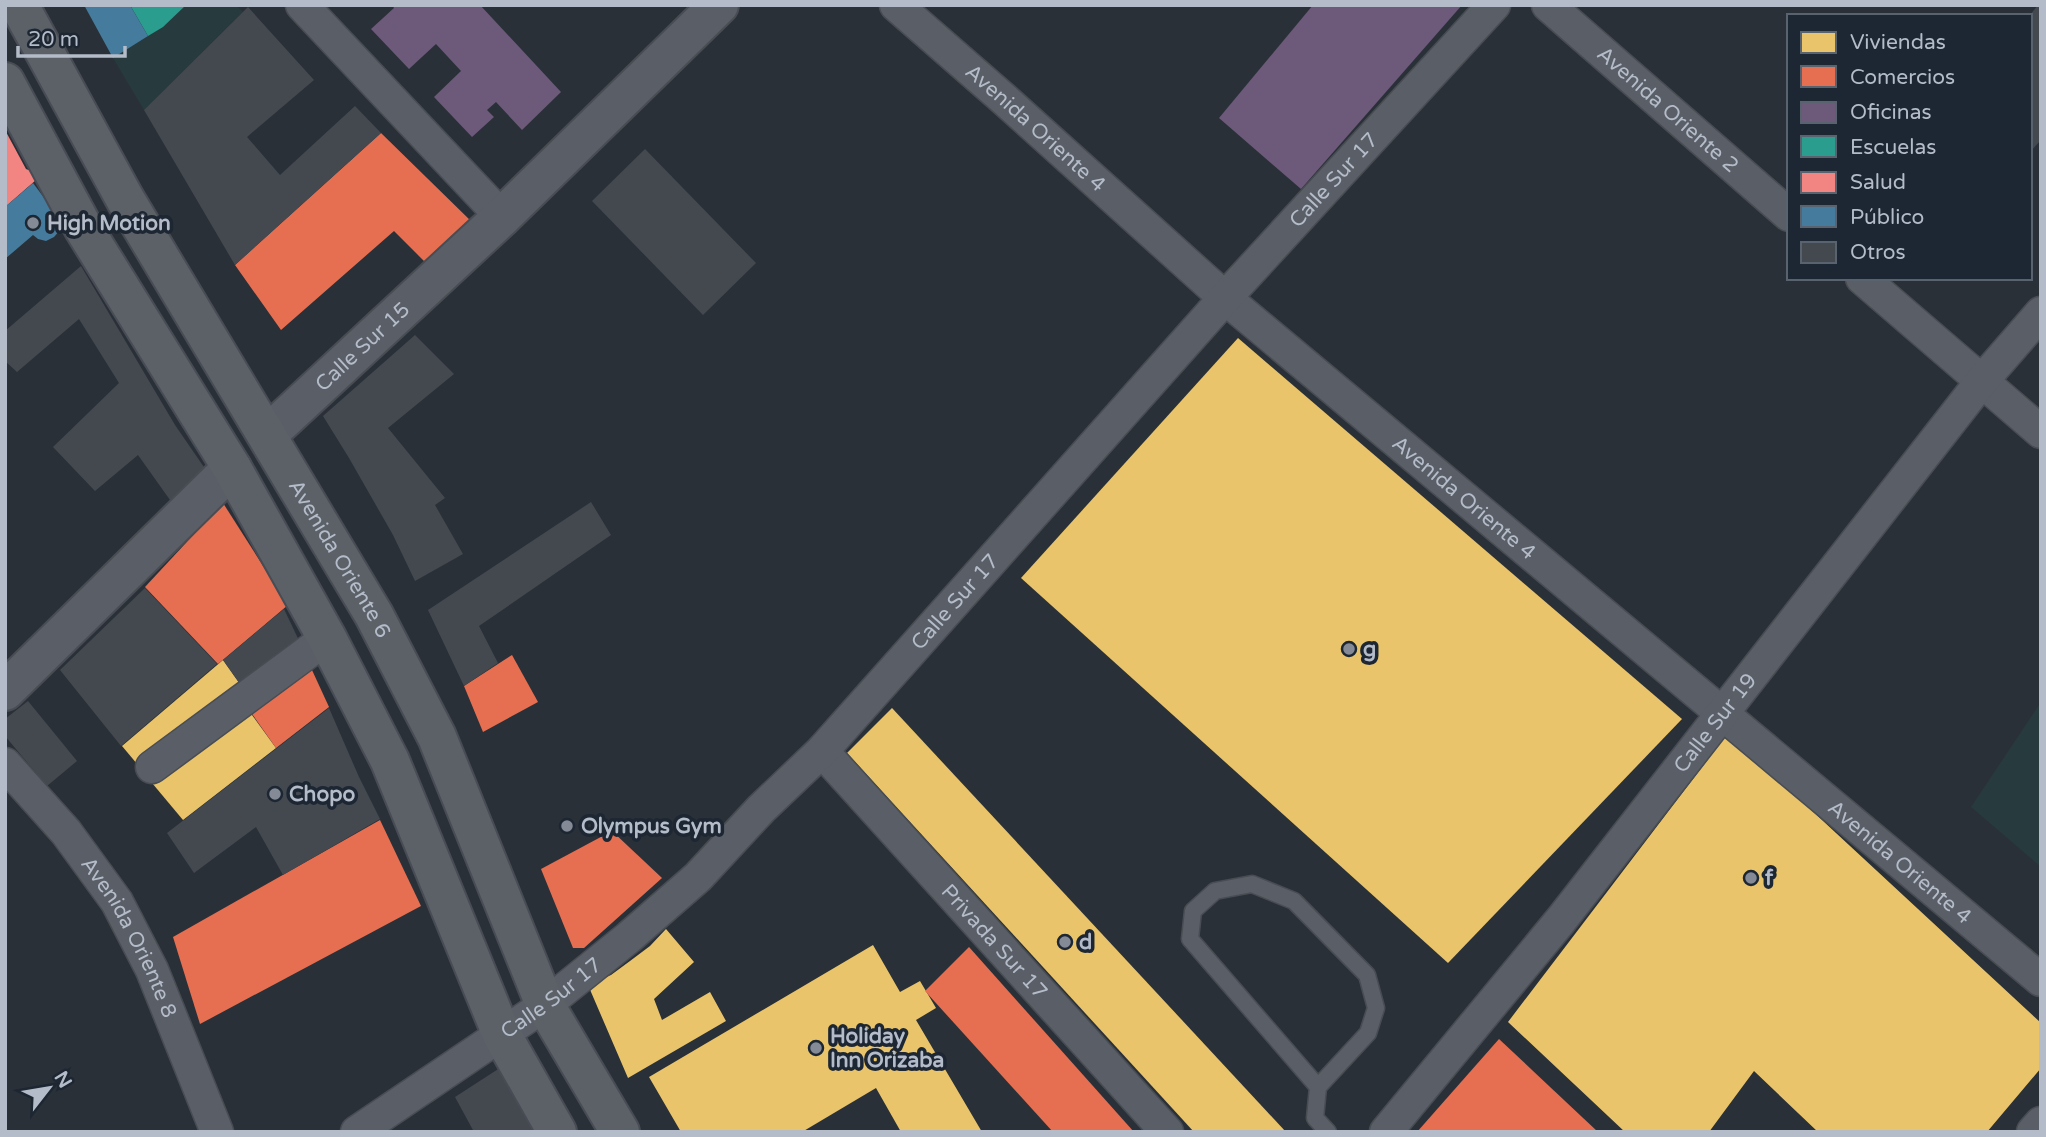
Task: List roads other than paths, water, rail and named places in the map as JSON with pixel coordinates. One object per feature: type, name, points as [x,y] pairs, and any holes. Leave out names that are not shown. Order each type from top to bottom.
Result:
[{"type":"main road","name":"Avenida Oriente 6","points":[[19,5],[125,199],[374,615],[437,737],[545,1005],[620,1132]]},
{"type":"main road","points":[[5,82],[84,229],[232,468],[327,638],[390,761],[502,1035],[557,1132]]},
{"type":"street","points":[[302,5],[502,217]]},
{"type":"street","name":"Calle Sur 15","points":[[5,691],[232,468],[502,217],[719,5]]},
{"type":"street","name":"Avenida Oriente 4","points":[[895,5],[1225,298],[2041,980]]},
{"type":"street","name":"Calle Sur 17","points":[[357,1132],[545,1005],[698,877],[761,809],[822,751],[1225,298],[1494,5]]},
{"type":"street","name":"Avenida Oriente 2","points":[[1548,5],[1787,213]]},
{"type":"street","points":[[1864,280],[2041,432]]},
{"type":"street","name":"Calle Sur 19","points":[[1386,1132],[1561,920],[1981,382],[2041,313]]},
{"type":"street","points":[[152,767],[327,638]]},
{"type":"street","name":"Privada Sur 17","points":[[822,751],[1167,1132]]},
{"type":"street","name":"Avenida Oriente 8","points":[[5,764],[66,832],[117,902],[152,970],[217,1132]]},
{"type":"street","points":[[2033,1132],[2041,1123]]},
{"type":"lane","points":[[1318,1087],[1190,939],[1193,911],[1215,891],[1252,884],[1294,901],[1367,975],[1376,1008],[1368,1033],[1318,1087],[1315,1118],[1328,1132]]},
{"type":"place","name":"High Motion","points":[[33,223]]},
{"type":"place","name":"g","points":[[1349,649]]},
{"type":"place","name":"Chopo","points":[[275,794]]},
{"type":"place","name":"Olympus Gym","points":[[567,826]]},
{"type":"place","name":"f","points":[[1751,878]]},
{"type":"place","name":"d","points":[[1065,942]]},
{"type":"place","name":"Holiday Inn Orizaba","points":[[816,1048]]}]
